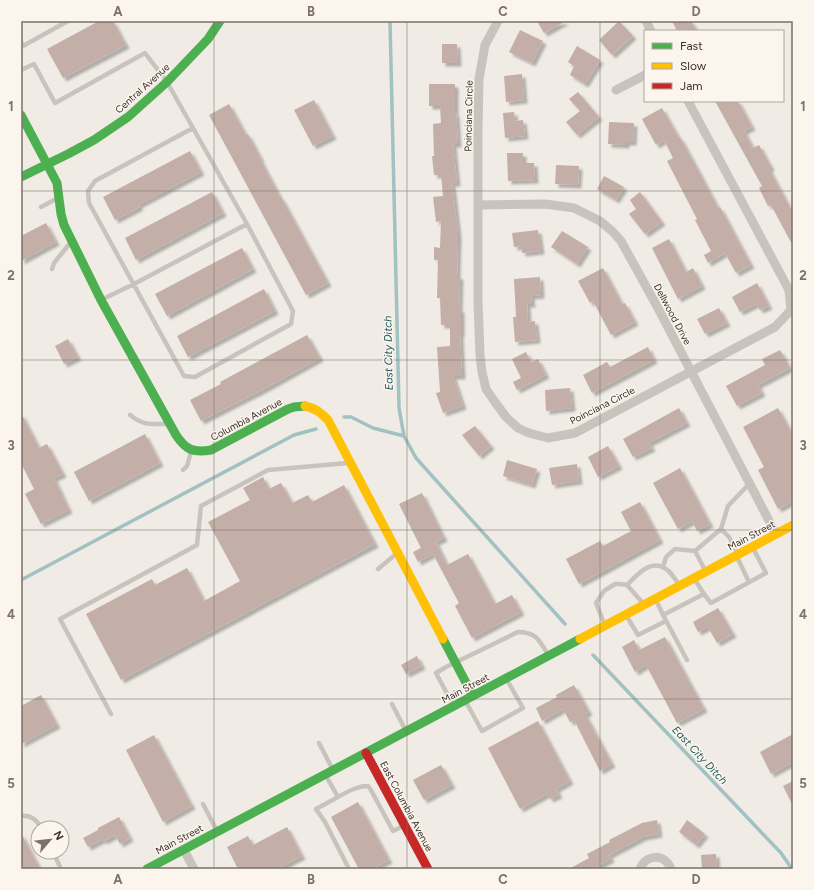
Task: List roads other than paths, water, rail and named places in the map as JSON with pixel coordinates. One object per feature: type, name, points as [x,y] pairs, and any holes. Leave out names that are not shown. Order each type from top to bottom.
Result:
[{"type":"street","name":"Central Avenue","points":[[21,177],[94,140],[128,117],[167,82],[208,38],[220,21]]},
{"type":"street","name":"Poinciana Circle","points":[[498,21],[485,45],[479,79],[478,302],[480,355],[486,389],[506,417],[518,428],[548,438],[575,433],[775,327],[791,310],[789,290],[689,102]]},
{"type":"street","points":[[646,21],[650,30]]},
{"type":"street","points":[[616,90],[644,76]]},
{"type":"street","points":[[21,115],[57,182],[60,197],[61,216],[64,225],[101,300],[182,445],[192,451]]},
{"type":"street","name":"Dellwood Drive","points":[[478,205],[545,204],[574,208],[600,221],[612,231],[621,241],[692,371],[776,534]]},
{"type":"street","name":"Columbia Avenue","points":[[192,451],[199,453],[211,450],[295,407],[309,407],[324,415],[398,552],[455,663],[469,698]]},
{"type":"street","name":"Main Street","points":[[147,869],[793,525]]},
{"type":"street","name":"East Columbia Avenue","points":[[366,753],[425,868]]},
{"type":"street","points":[[184,850],[194,869]]},
{"type":"street","points":[[640,869],[646,860],[656,857],[666,861],[671,869]]},
{"type":"lane","points":[[21,42],[23,46],[68,21]]},
{"type":"lane","points":[[21,70],[34,64],[55,103],[145,53],[167,82],[194,128],[293,311],[291,324],[195,377],[184,376],[89,203],[88,191],[95,181],[194,128]]},
{"type":"lane","points":[[41,207],[60,197]]},
{"type":"lane","points":[[101,300],[247,224]]},
{"type":"lane","points":[[52,269],[54,263],[72,241]]},
{"type":"lane","points":[[130,415],[138,421],[147,424],[170,424]]},
{"type":"lane","points":[[183,470],[187,466],[192,451]]},
{"type":"lane","points":[[111,714],[60,619],[197,545],[201,506],[208,502],[268,470],[350,462]]},
{"type":"lane","points":[[664,567],[666,557],[675,549],[695,551],[721,529],[728,506],[750,483]]},
{"type":"lane","points":[[721,529],[730,537],[749,582]]},
{"type":"lane","points":[[694,578],[711,603],[766,573],[752,547]]},
{"type":"lane","points":[[695,551],[706,571]]},
{"type":"lane","points":[[378,569],[398,552]]},
{"type":"lane","points":[[627,585],[640,572],[651,565],[660,565],[668,569],[680,585]]},
{"type":"lane","points":[[605,625],[596,603],[604,591],[615,584],[627,585],[644,604]]},
{"type":"lane","points":[[663,615],[704,594]]},
{"type":"lane","points":[[655,598],[687,660]]},
{"type":"lane","points":[[626,614],[638,636],[666,621]]},
{"type":"lane","points":[[454,706],[436,673],[518,632],[532,634],[538,638],[548,655]]},
{"type":"lane","points":[[469,698],[482,731],[523,708],[506,678]]},
{"type":"lane","points":[[392,704],[406,732]]},
{"type":"lane","points":[[319,743],[338,797]]},
{"type":"lane","points":[[349,869],[325,822],[316,809],[355,788],[368,786],[393,831],[404,825]]},
{"type":"lane","points":[[372,792],[384,786]]},
{"type":"lane","points":[[203,804],[217,831]]},
{"type":"lane","points":[[21,816],[23,815],[35,820]]},
{"type":"waterway","name":"East City Ditch","points":[[390,21],[399,408],[404,436],[416,458],[565,624]]},
{"type":"waterway","points":[[344,417],[351,417],[373,428],[404,436]]},
{"type":"waterway","points":[[21,580],[294,435],[316,429]]},
{"type":"waterway","name":"East City Ditch","points":[[593,655],[781,853],[792,869]]}]
